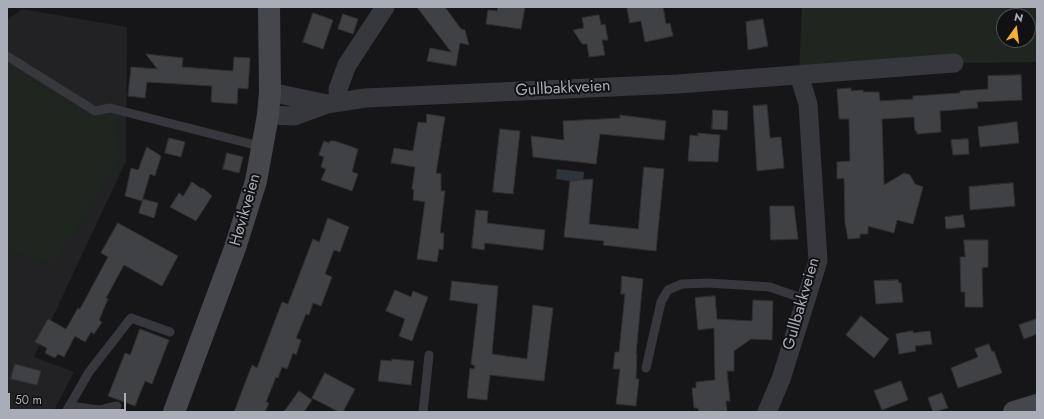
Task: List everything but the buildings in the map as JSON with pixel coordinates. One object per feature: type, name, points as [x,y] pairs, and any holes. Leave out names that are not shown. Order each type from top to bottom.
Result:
[{"type":"main road","name":"Høvikveien","points":[[172,409],[235,248],[256,181],[263,147],[270,92],[268,7]]},
{"type":"main road","points":[[1014,412],[1037,405]]},
{"type":"street","points":[[333,103],[347,65],[386,7]]},
{"type":"street","name":"Gullbakkveien","points":[[268,115],[294,116],[333,103],[365,98],[672,84],[954,64]]},
{"type":"street","name":"Gullbakkveien","points":[[767,412],[780,378],[804,299],[818,261],[818,242],[808,104],[798,75]]},
{"type":"street","name":"Gullbakkveien","points":[[270,92],[333,103]]},
{"type":"lane","points":[[7,56],[95,111],[110,108],[263,147]]},
{"type":"lane","points":[[646,368],[661,302],[668,290],[682,284],[710,283],[770,287],[804,299]]},
{"type":"lane","points":[[117,406],[100,410],[67,409],[89,372],[131,318],[170,332]]},
{"type":"lane","points":[[423,412],[429,355]]},
{"type":"shaded area","points":[[802,7],[1037,7],[1037,62],[954,63],[799,75]]},
{"type":"shaded area","points":[[22,9],[127,27],[126,161],[34,357],[74,372],[53,412],[7,412],[7,20]]},
{"type":"shaded area","points":[[7,65],[91,117],[115,115],[119,160],[54,264],[7,249]]},
{"type":"shaded area","points":[[557,169],[584,172],[583,183],[556,179]]}]
